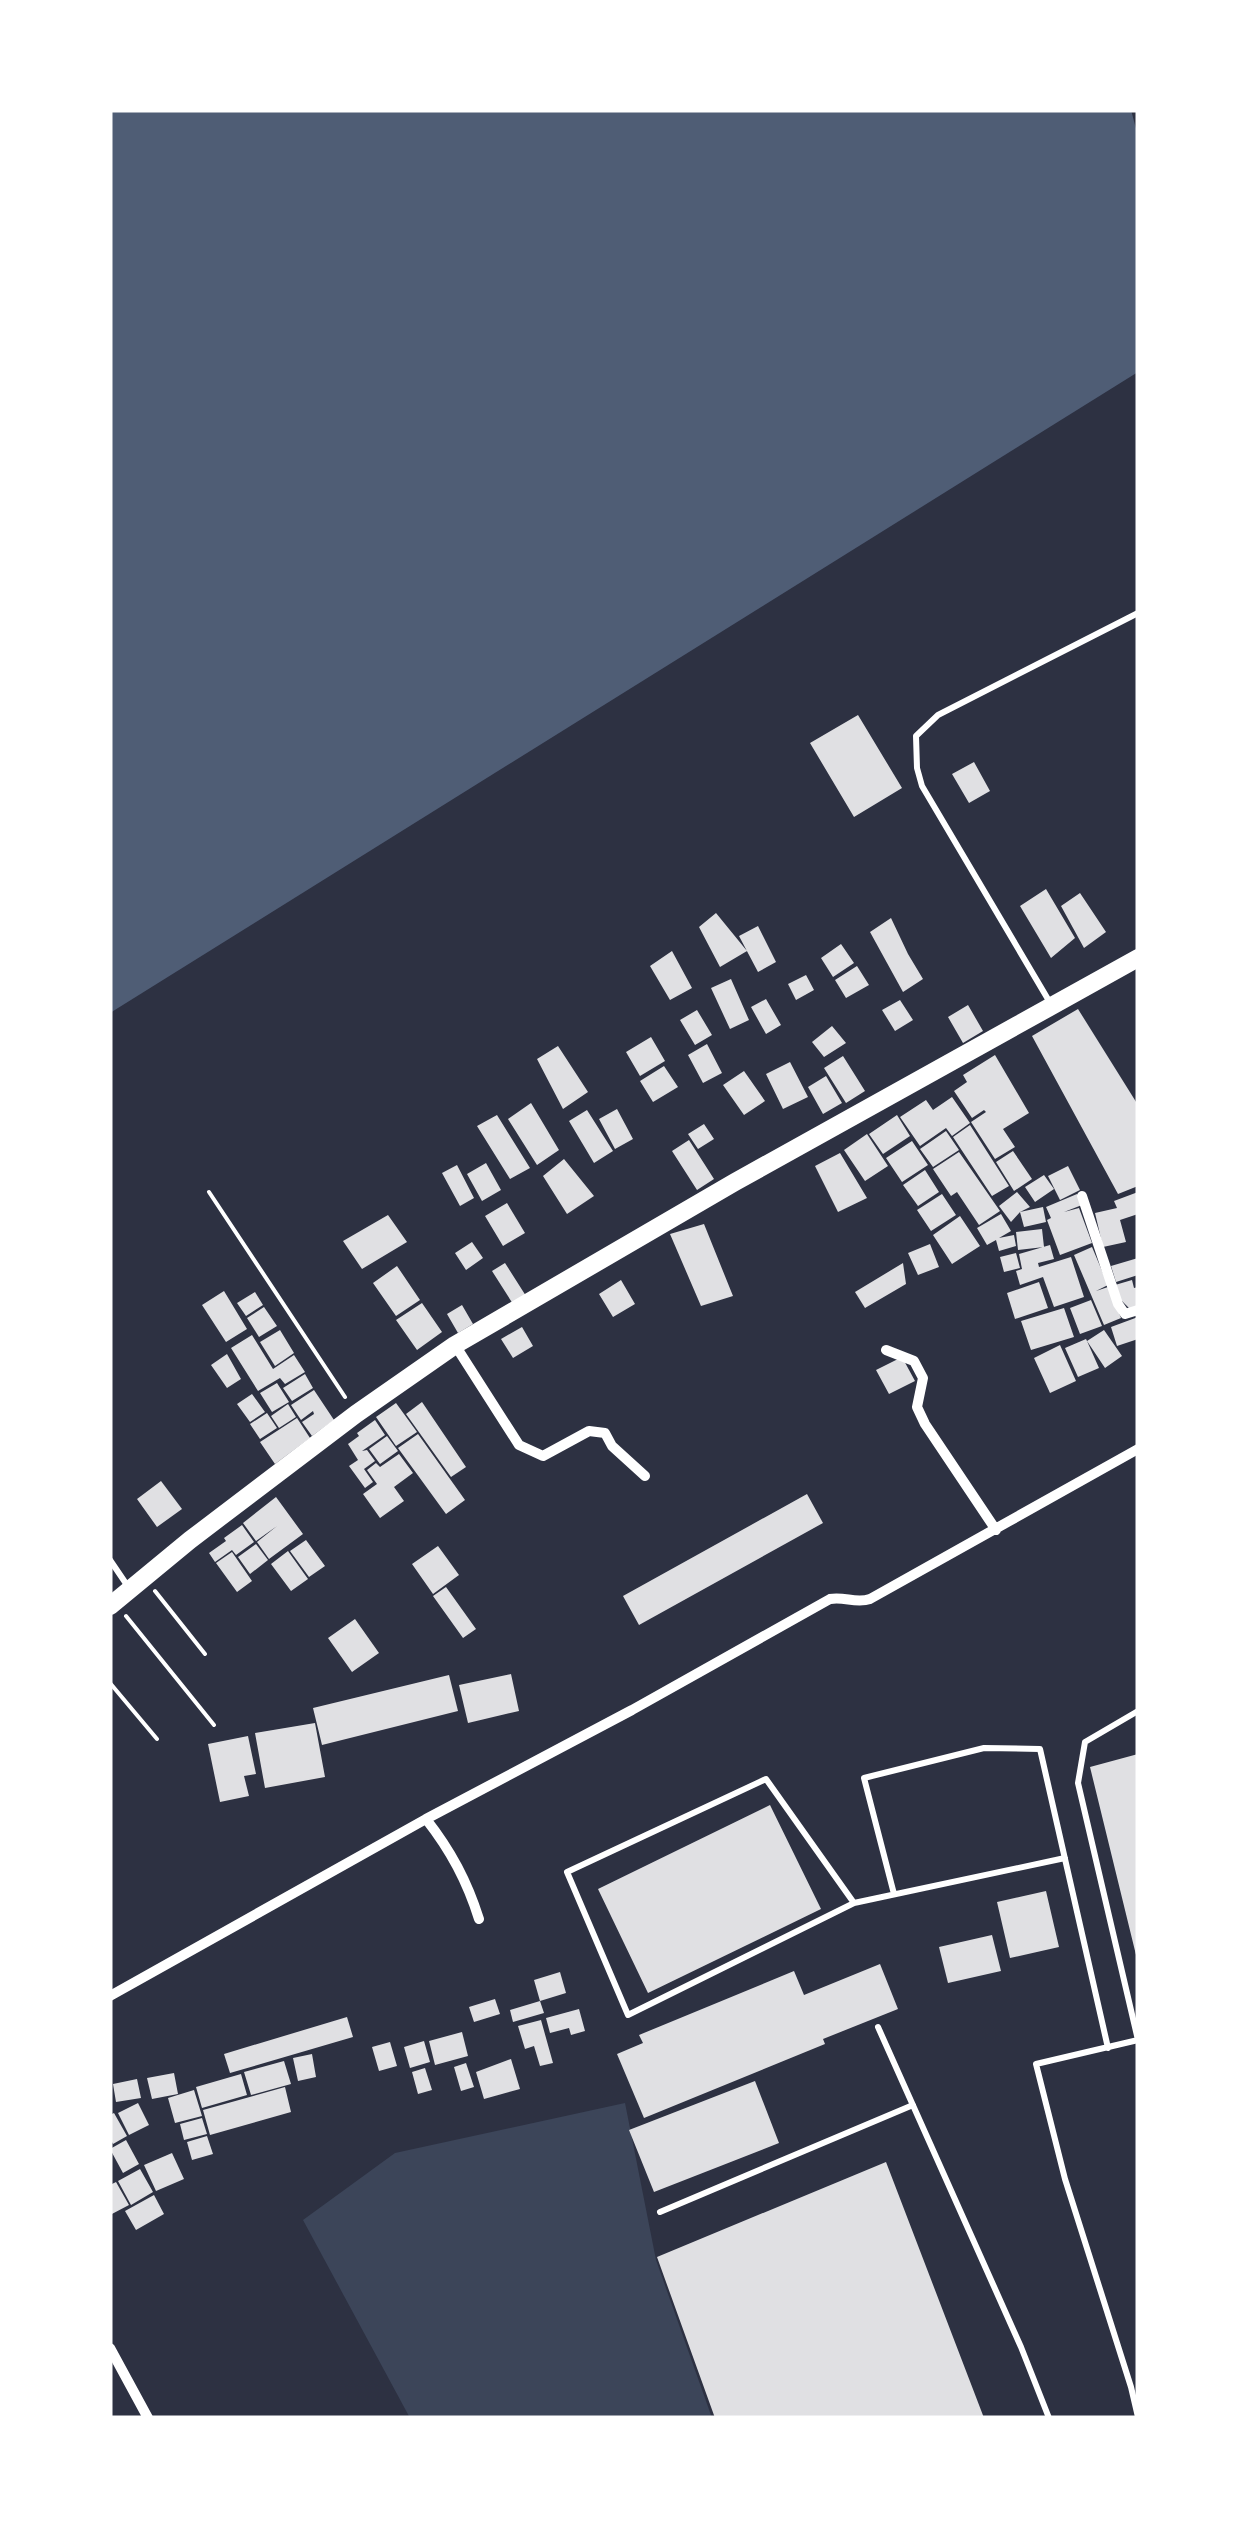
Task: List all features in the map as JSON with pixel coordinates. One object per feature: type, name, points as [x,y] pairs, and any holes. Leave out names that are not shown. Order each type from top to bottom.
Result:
[{"type":"main road","points":[[112,1604],[356,1414],[454,1345],[734,1182],[1138,958]]},
{"type":"street","points":[[1082,1196],[1121,1311],[1125,1314],[1138,1310]]},
{"type":"street","points":[[454,1345],[519,1446],[544,1456],[590,1431],[605,1433],[612,1446],[645,1476]]},
{"type":"street","points":[[886,1350],[914,1361],[923,1378],[917,1407],[925,1424],[996,1530]]},
{"type":"street","points":[[110,1996],[830,1599],[870,1599],[1138,1449]]},
{"type":"street","points":[[426,1819],[464,1876],[480,1919]]},
{"type":"street","points":[[110,2348],[148,2418]]},
{"type":"lane","points":[[1052,1007],[922,786],[916,768],[916,736],[938,716],[1138,613]]},
{"type":"lane","points":[[110,1560],[137,1583]]},
{"type":"lane","points":[[1138,1711],[1084,1742],[1078,1784],[1138,2040],[1036,2064],[1065,2178],[1134,2386],[1138,2418]]},
{"type":"lane","points":[[894,1894],[864,1778],[984,1748],[1040,1749],[1108,2048]]},
{"type":"lane","points":[[854,1904],[766,1779],[567,1872],[628,2014],[854,1904],[1065,1858]]},
{"type":"lane","points":[[878,2026],[1022,2347],[1049,2418]]},
{"type":"lane","points":[[660,2212],[913,2105]]},
{"type":"path","points":[[209,1192],[356,1414]]},
{"type":"path","points":[[137,1583],[205,1654]]},
{"type":"path","points":[[112,1604],[214,1725]]},
{"type":"path","points":[[110,1683],[157,1738]]},
{"type":"shaded area","points":[[110,110],[1131,110],[1138,136],[1138,372],[110,1013]]},
{"type":"shaded area","points":[[625,2103],[656,2260],[712,2418],[410,2418],[303,2220],[395,2153]]},
{"type":"building","points":[[858,715],[902,788],[854,817],[810,743]]},
{"type":"building","points":[[974,762],[990,791],[969,803],[952,774]]},
{"type":"building","points":[[1046,889],[1075,938],[1051,958],[1020,906]]},
{"type":"building","points":[[1080,893],[1106,932],[1084,948],[1061,906]]},
{"type":"building","points":[[716,913],[747,951],[720,967],[699,927]]},
{"type":"building","points":[[891,918],[923,979],[903,992],[870,932]]},
{"type":"building","points":[[758,926],[776,962],[758,972],[739,936]]},
{"type":"building","points":[[841,944],[854,963],[833,977],[821,958]]},
{"type":"building","points":[[672,951],[692,988],[670,1000],[650,966]]},
{"type":"building","points":[[857,966],[869,985],[846,998],[835,980]]},
{"type":"building","points":[[806,975],[814,990],[796,1000],[788,984]]},
{"type":"building","points":[[731,979],[749,1020],[730,1029],[711,988]]},
{"type":"building","points":[[766,999],[781,1025],[766,1034],[751,1007]]},
{"type":"building","points":[[900,1000],[913,1020],[895,1031],[882,1010]]},
{"type":"building","points":[[968,1005],[983,1031],[963,1043],[948,1017]]},
{"type":"building","points":[[1078,1009],[1138,1105],[1138,1186],[1118,1194],[1032,1036]]},
{"type":"building","points":[[697,1010],[712,1035],[695,1045],[680,1020]]},
{"type":"building","points":[[832,1026],[846,1043],[824,1057],[812,1042]]},
{"type":"building","points":[[651,1037],[665,1061],[640,1076],[626,1052]]},
{"type":"building","points":[[707,1044],[722,1073],[703,1083],[688,1055]]},
{"type":"building","points":[[558,1046],[588,1092],[563,1109],[537,1059]]},
{"type":"building","points":[[995,1055],[1029,1113],[1003,1129],[1015,1147],[995,1159],[971,1122],[986,1112],[972,1118],[954,1091],[967,1082],[963,1075]]},
{"type":"building","points":[[843,1056],[865,1091],[846,1103],[824,1068]]},
{"type":"building","points":[[790,1062],[808,1097],[783,1109],[766,1074]]},
{"type":"building","points":[[664,1066],[678,1087],[653,1102],[640,1081]]},
{"type":"building","points":[[744,1071],[765,1101],[744,1115],[723,1085]]},
{"type":"building","points":[[826,1076],[842,1103],[823,1114],[808,1087]]},
{"type":"building","points":[[952,1097],[970,1123],[952,1136],[946,1128],[920,1146],[900,1117],[926,1100],[933,1110]]},
{"type":"building","points":[[531,1103],[559,1150],[537,1165],[508,1119]]},
{"type":"building","points":[[617,1109],[633,1139],[615,1149],[599,1119]]},
{"type":"building","points":[[587,1110],[613,1151],[594,1163],[569,1121]]},
{"type":"building","points":[[497,1115],[530,1168],[510,1179],[477,1126]]},
{"type":"building","points":[[897,1115],[910,1136],[883,1154],[869,1134]]},
{"type":"building","points":[[704,1124],[714,1139],[698,1149],[688,1134]]},
{"type":"building","points":[[970,1125],[1009,1186],[992,1196],[953,1137]]},
{"type":"building","points":[[946,1131],[959,1150],[933,1167],[920,1149]]},
{"type":"building","points":[[867,1134],[888,1166],[865,1181],[844,1150]]},
{"type":"building","points":[[689,1140],[714,1179],[697,1190],[672,1151]]},
{"type":"building","points":[[912,1141],[928,1165],[902,1182],[886,1158]]},
{"type":"building","points":[[1013,1151],[1032,1179],[1014,1191],[996,1162]]},
{"type":"building","points":[[959,1152],[1000,1211],[979,1225],[957,1192],[951,1196],[933,1169]]},
{"type":"building","points":[[840,1153],[867,1198],[838,1212],[815,1166]]},
{"type":"building","points":[[564,1159],[594,1196],[567,1214],[543,1176]]},
{"type":"building","points":[[486,1163],[501,1190],[482,1201],[467,1174]]},
{"type":"building","points":[[457,1165],[474,1198],[460,1206],[442,1173]]},
{"type":"building","points":[[1068,1166],[1080,1190],[1060,1200],[1048,1176]]},
{"type":"building","points":[[925,1170],[939,1192],[918,1206],[903,1185]]},
{"type":"building","points":[[1044,1175],[1054,1189],[1035,1202],[1025,1187]]},
{"type":"building","points":[[1017,1192],[1030,1207],[1011,1222],[999,1206]]},
{"type":"building","points":[[1138,1192],[1138,1214],[1120,1220],[1126,1242],[1103,1247],[1095,1213],[1117,1208],[1114,1201]]},
{"type":"building","points":[[942,1194],[956,1215],[931,1231],[917,1210]]},
{"type":"building","points":[[1077,1194],[1082,1205],[1064,1212],[1079,1208],[1092,1243],[1060,1255],[1046,1207]]},
{"type":"building","points":[[507,1203],[525,1233],[503,1246],[485,1216]]},
{"type":"building","points":[[1043,1207],[1046,1222],[1024,1227],[1020,1212]]},
{"type":"building","points":[[1001,1214],[1011,1231],[999,1238],[1014,1235],[1016,1246],[999,1251],[996,1240],[987,1245],[977,1228]]},
{"type":"building","points":[[388,1215],[407,1242],[362,1269],[343,1241]]},
{"type":"building","points":[[960,1216],[980,1246],[952,1264],[933,1235]]},
{"type":"building","points":[[704,1224],[733,1296],[701,1306],[670,1234]]},
{"type":"building","points":[[1042,1229],[1044,1247],[1018,1250],[1016,1232]]},
{"type":"building","points":[[472,1242],[483,1258],[466,1270],[455,1253]]},
{"type":"building","points":[[930,1244],[939,1267],[918,1275],[908,1253]]},
{"type":"building","points":[[1050,1245],[1054,1259],[1038,1263],[1039,1267],[1071,1257],[1084,1297],[1054,1307],[1043,1277],[1020,1285],[1016,1271],[1022,1269],[1019,1254]]},
{"type":"building","points":[[1092,1247],[1108,1285],[1096,1291],[1108,1287],[1121,1318],[1104,1325],[1074,1255]]},
{"type":"building","points":[[1016,1253],[1020,1268],[1004,1272],[1000,1257]]},
{"type":"building","points":[[1138,1258],[1138,1275],[1116,1282],[1111,1266]]},
{"type":"building","points":[[505,1263],[526,1296],[513,1304],[492,1271]]},
{"type":"building","points":[[903,1263],[906,1284],[865,1308],[855,1292]]},
{"type":"building","points":[[397,1266],[420,1300],[396,1316],[373,1283]]},
{"type":"building","points":[[621,1280],[635,1304],[613,1317],[599,1294]]},
{"type":"building","points":[[1132,1280],[1134,1288],[1138,1287],[1138,1307],[1130,1309],[1118,1297],[1115,1285]]},
{"type":"building","points":[[1039,1282],[1048,1308],[1015,1319],[1007,1293]]},
{"type":"building","points":[[224,1291],[247,1329],[226,1342],[202,1305]]},
{"type":"building","points":[[255,1292],[263,1305],[246,1316],[237,1303]]},
{"type":"building","points":[[1091,1300],[1102,1326],[1080,1334],[1070,1308]]},
{"type":"building","points":[[422,1303],[442,1332],[417,1350],[396,1320]]},
{"type":"building","points":[[462,1305],[473,1324],[458,1333],[447,1314]]},
{"type":"building","points":[[264,1307],[277,1326],[259,1337],[247,1318]]},
{"type":"building","points":[[1064,1308],[1074,1337],[1031,1350],[1021,1321]]},
{"type":"building","points":[[1138,1317],[1138,1339],[1117,1346],[1111,1327]]},
{"type":"building","points":[[522,1327],[533,1346],[513,1358],[501,1339]]},
{"type":"building","points":[[280,1330],[294,1353],[275,1366],[260,1342]]},
{"type":"building","points":[[1104,1330],[1122,1356],[1105,1368],[1087,1341]]},
{"type":"building","points":[[252,1335],[273,1369],[294,1355],[305,1372],[285,1384],[280,1378],[258,1391],[231,1348]]},
{"type":"building","points":[[1086,1339],[1099,1368],[1078,1377],[1065,1348]]},
{"type":"building","points":[[1060,1345],[1076,1381],[1050,1393],[1034,1358]]},
{"type":"building","points":[[227,1354],[241,1379],[227,1388],[211,1365]]},
{"type":"building","points":[[902,1357],[915,1381],[889,1394],[876,1370]]},
{"type":"building","points":[[305,1374],[313,1388],[292,1401],[283,1388]]},
{"type":"building","points":[[277,1383],[289,1402],[272,1412],[260,1393]]},
{"type":"building","points":[[314,1390],[334,1420],[312,1436],[302,1422],[313,1411],[301,1420],[291,1405]]},
{"type":"building","points":[[252,1394],[265,1412],[250,1422],[237,1404]]},
{"type":"building","points":[[422,1402],[466,1467],[451,1477],[406,1414]]},
{"type":"building","points":[[396,1403],[417,1432],[396,1446],[376,1417]]},
{"type":"building","points":[[288,1404],[296,1417],[279,1428],[271,1416]]},
{"type":"building","points":[[267,1413],[277,1428],[260,1439],[250,1424]]},
{"type":"building","points":[[297,1418],[310,1438],[275,1464],[260,1442]]},
{"type":"building","points":[[375,1420],[385,1435],[362,1451],[367,1450],[375,1461],[364,1469],[373,1482],[365,1488],[349,1466],[358,1460],[348,1444]]},
{"type":"building","points":[[418,1434],[465,1500],[446,1514],[398,1448]]},
{"type":"building","points":[[387,1436],[398,1451],[380,1464],[369,1449]]},
{"type":"building","points":[[399,1454],[413,1473],[394,1487],[404,1501],[380,1518],[363,1494],[377,1484],[367,1470],[376,1463],[380,1467]]},
{"type":"building","points":[[161,1481],[182,1509],[157,1527],[137,1499]]},
{"type":"building","points":[[807,1494],[823,1523],[639,1625],[623,1596]]},
{"type":"building","points":[[276,1497],[303,1534],[269,1559],[257,1542],[277,1526],[256,1541],[243,1523]]},
{"type":"building","points":[[242,1525],[254,1542],[236,1555],[232,1550],[215,1562],[209,1553]]},
{"type":"building","points":[[306,1540],[325,1566],[309,1577],[290,1551]]},
{"type":"building","points":[[256,1544],[268,1560],[250,1574],[238,1557]]},
{"type":"building","points":[[438,1546],[459,1575],[433,1594],[412,1564]]},
{"type":"building","points":[[288,1551],[308,1579],[291,1591],[271,1564]]},
{"type":"building","points":[[232,1552],[252,1581],[237,1592],[216,1563]]},
{"type":"building","points":[[446,1587],[476,1629],[463,1638],[433,1596]]},
{"type":"building","points":[[355,1619],[379,1653],[352,1672],[328,1638]]},
{"type":"building","points":[[511,1674],[519,1711],[468,1723],[459,1685]]},
{"type":"building","points":[[449,1675],[458,1711],[322,1745],[313,1708]]},
{"type":"building","points":[[315,1723],[325,1777],[265,1788],[255,1733]]},
{"type":"building","points":[[248,1736],[256,1774],[244,1776],[249,1796],[220,1802],[208,1744]]},
{"type":"building","points":[[1138,1754],[1138,1959],[1137,1959],[1090,1767]]},
{"type":"building","points":[[770,1805],[821,1909],[648,1993],[598,1889]]},
{"type":"building","points":[[1046,1891],[1059,1947],[1010,1958],[997,1902]]},
{"type":"building","points":[[992,1935],[1001,1971],[948,1983],[939,1947]]},
{"type":"building","points":[[880,1964],[898,2009],[823,2039],[825,2044],[644,2118],[617,2054],[643,2043],[639,2035],[794,1971],[804,1995]]},
{"type":"building","points":[[560,1972],[566,1993],[540,2001],[534,1980]]},
{"type":"building","points":[[495,1999],[500,2014],[474,2022],[469,2007]]},
{"type":"building","points":[[540,2001],[544,2013],[513,2022],[510,2010]]},
{"type":"building","points":[[579,2009],[585,2031],[571,2035],[569,2028],[550,2033],[546,2018]]},
{"type":"building","points":[[347,2017],[353,2037],[230,2073],[224,2054]]},
{"type":"building","points":[[541,2020],[553,2063],[540,2066],[534,2046],[525,2049],[518,2026]]},
{"type":"building","points":[[462,2032],[468,2056],[435,2065],[429,2041]]},
{"type":"building","points":[[424,2041],[430,2062],[410,2068],[404,2047]]},
{"type":"building","points":[[390,2042],[397,2066],[379,2071],[372,2047]]},
{"type":"building","points":[[312,2054],[316,2077],[298,2081],[293,2058]]},
{"type":"building","points":[[511,2059],[520,2089],[484,2099],[476,2072]]},
{"type":"building","points":[[284,2061],[291,2084],[251,2095],[244,2072]]},
{"type":"building","points":[[466,2063],[474,2087],[461,2091],[454,2067]]},
{"type":"building","points":[[425,2068],[432,2090],[418,2094],[412,2072]]},
{"type":"building","points":[[174,2073],[178,2094],[152,2099],[147,2078]]},
{"type":"building","points":[[241,2074],[247,2095],[202,2108],[196,2087]]},
{"type":"building","points":[[137,2079],[141,2098],[116,2102],[113,2084]]},
{"type":"building","points":[[755,2081],[779,2143],[654,2192],[629,2130]]},
{"type":"building","points":[[285,2087],[291,2112],[210,2135],[203,2110]]},
{"type":"building","points":[[194,2090],[202,2116],[175,2123],[168,2098]]},
{"type":"building","points":[[138,2103],[149,2125],[129,2135],[118,2113]]},
{"type":"building","points":[[114,2113],[127,2136],[113,2144],[110,2115]]},
{"type":"building","points":[[202,2118],[207,2134],[184,2140],[180,2124]]},
{"type":"building","points":[[207,2136],[213,2154],[192,2160],[187,2142]]},
{"type":"building","points":[[126,2140],[139,2164],[123,2173],[110,2149]]},
{"type":"building","points":[[172,2153],[184,2179],[156,2191],[144,2165]]},
{"type":"building","points":[[886,2162],[984,2418],[715,2418],[657,2257]]},
{"type":"building","points":[[140,2169],[153,2192],[131,2205],[118,2181]]},
{"type":"building","points":[[116,2182],[129,2205],[110,2215],[110,2185]]},
{"type":"building","points":[[154,2195],[164,2214],[136,2230],[125,2211]]}]
